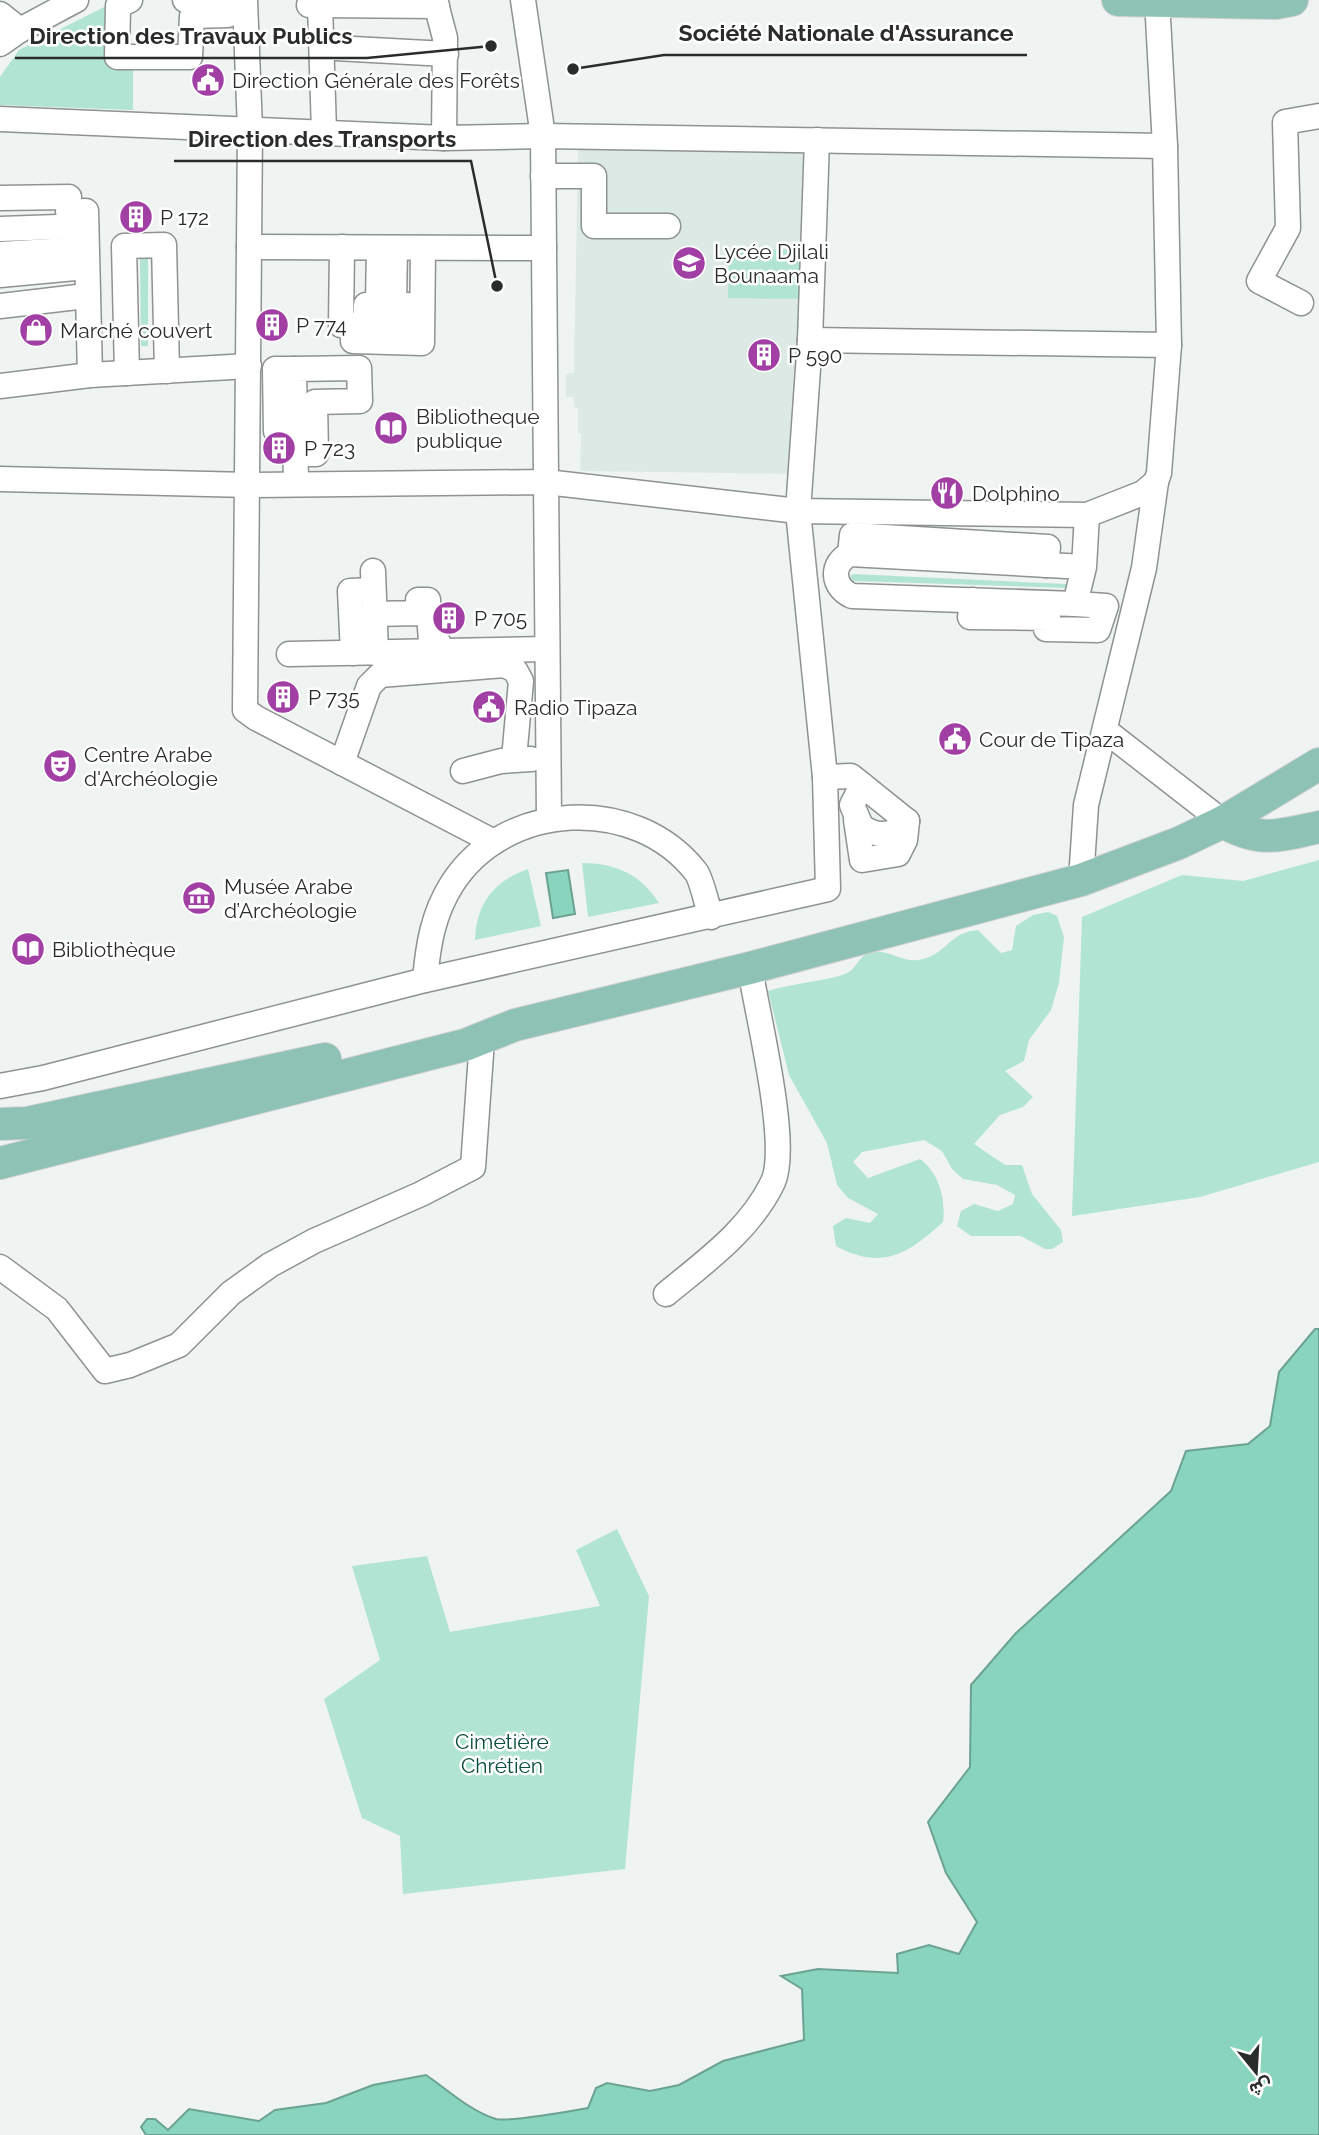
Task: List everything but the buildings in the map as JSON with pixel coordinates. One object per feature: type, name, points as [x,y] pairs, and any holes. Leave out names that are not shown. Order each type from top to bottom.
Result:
[{"type":"main road","points":[[1118,0],[1276,3],[1292,0]]},
{"type":"main road","points":[[0,1124],[27,1123],[458,1031],[515,1025],[750,968],[1081,880],[1179,843],[1223,822],[1319,764]]},
{"type":"main road","points":[[1223,822],[1242,833],[1269,837],[1319,827]]},
{"type":"main road","points":[[0,1163],[482,1040],[515,1025]]},
{"type":"street","points":[[0,14],[10,37],[76,0]]},
{"type":"street","points":[[130,0],[118,6],[117,57],[190,57],[192,16],[228,15],[228,2],[185,0]]},
{"type":"street","points":[[244,0],[250,130],[249,485],[243,696],[246,710],[494,842]]},
{"type":"street","points":[[523,0],[543,136],[549,819]]},
{"type":"street","points":[[1081,880],[1083,824],[1144,568],[1156,482],[1169,345],[1165,146],[1156,0]]},
{"type":"street","points":[[324,132],[316,3],[436,3],[446,54],[444,138]]},
{"type":"street","points":[[335,48],[446,54]]},
{"type":"street","points":[[1301,303],[1259,281],[1288,228],[1285,122],[1319,116]]},
{"type":"street","points":[[0,119],[444,138],[543,136],[1165,146]]},
{"type":"street","points":[[0,1086],[43,1078],[425,980],[828,889],[825,777],[798,511],[810,340],[817,140]]},
{"type":"street","points":[[544,176],[593,176],[593,226],[668,226]]},
{"type":"street","points":[[0,198],[69,197],[68,212],[86,211],[90,375]]},
{"type":"street","points":[[0,229],[86,264]]},
{"type":"street","points":[[127,373],[124,246],[164,245],[167,371]]},
{"type":"street","points":[[249,247],[544,248]]},
{"type":"street","points":[[342,247],[341,325],[353,325],[353,341],[422,343],[424,248]]},
{"type":"street","points":[[0,254],[86,264]]},
{"type":"street","points":[[0,275],[86,264]]},
{"type":"street","points":[[0,291],[86,264]]},
{"type":"street","points":[[0,306],[86,264]]},
{"type":"street","points":[[810,340],[1169,345]]},
{"type":"street","points":[[0,386],[90,375],[249,366]]},
{"type":"street","points":[[295,442],[316,454],[315,402],[360,401],[359,368],[295,369],[295,442],[296,484]]},
{"type":"street","points":[[0,479],[249,485],[547,482],[798,511],[1087,515],[1143,494],[1156,482]]},
{"type":"street","points":[[1075,604],[1084,568],[1087,515]]},
{"type":"street","points":[[973,600],[971,617],[1048,618],[1046,629],[1098,630],[1106,606],[1075,604],[973,600],[852,596],[842,591],[835,576],[838,565],[850,554],[1084,568]]},
{"type":"street","points":[[364,653],[350,591],[373,592],[418,613],[418,600],[428,600],[431,642],[438,642],[438,651]]},
{"type":"street","points":[[364,653],[373,592]]},
{"type":"street","points":[[289,654],[546,649]]},
{"type":"street","points":[[342,763],[369,687],[380,675],[504,665],[515,670],[521,681],[514,759]]},
{"type":"street","points":[[1106,731],[1223,822]]},
{"type":"street","points":[[463,771],[514,759],[548,758]]},
{"type":"street","points":[[825,777],[851,776],[907,821],[896,831],[881,835],[867,831],[856,820],[852,805],[862,785]]},
{"type":"street","points":[[425,980],[430,934],[439,907],[459,875],[494,842],[513,831],[549,819],[600,818],[629,825],[655,837],[678,854],[698,875],[711,917]]},
{"type":"street","points":[[666,1294],[733,1240],[774,1180],[778,1135],[750,968]]},
{"type":"street","points":[[0,1267],[57,1309],[105,1371],[131,1365],[179,1345],[232,1293],[270,1265],[314,1241],[421,1194],[473,1167],[482,1040]]},
{"type":"shaded area","name":"Lycée Djilali Bounaama","points":[[578,149],[805,152],[799,474],[580,471],[581,434],[578,433],[578,408],[574,407],[574,397],[566,397],[566,374],[574,373]]},
{"type":"shaded area","points":[[568,870],[575,914],[553,918],[546,873]]},
{"type":"shaded area","points":[[1315,1329],[1319,1329],[1319,2135],[146,2135],[141,2127],[147,2119],[155,2119],[168,2130],[189,2109],[259,2121],[275,2110],[326,2103],[373,2085],[426,2075],[468,2106],[496,2119],[527,2118],[588,2108],[596,2088],[607,2083],[650,2091],[679,2085],[723,2061],[804,2040],[802,1989],[781,1976],[818,1969],[898,1973],[897,1954],[929,1945],[959,1954],[977,1922],[946,1873],[928,1822],[970,1767],[971,1685],[1016,1633],[1171,1491],[1186,1451],[1248,1444],[1270,1426],[1279,1372]]},
{"type":"green space","points":[[108,5],[133,65],[133,110],[0,105],[0,77],[19,50]]},
{"type":"green space","points":[[729,249],[801,250],[801,299],[728,298]]},
{"type":"green space","points":[[140,256],[148,256],[148,346],[141,346]]},
{"type":"green space","points":[[853,574],[1066,584],[1068,588],[853,581],[850,576]]},
{"type":"green space","points":[[1319,860],[1319,1162],[1200,1197],[1072,1216],[1082,917],[1182,875],[1243,881]]},
{"type":"green space","points":[[582,863],[606,865],[626,872],[644,885],[659,903],[588,917]]},
{"type":"green space","points":[[528,869],[541,926],[475,940],[479,915],[489,896],[506,880]]},
{"type":"green space","points":[[1048,912],[1057,916],[1064,937],[1059,983],[1051,1010],[1029,1040],[1024,1061],[1005,1071],[1033,1097],[1023,1107],[1000,1115],[974,1144],[1005,1165],[1022,1165],[1032,1194],[1061,1230],[1063,1242],[1052,1249],[1045,1249],[1021,1236],[971,1236],[957,1226],[961,1211],[974,1204],[998,1211],[1013,1204],[1015,1195],[997,1185],[963,1179],[952,1169],[942,1151],[924,1140],[862,1152],[853,1162],[868,1178],[920,1159],[932,1171],[940,1187],[943,1222],[906,1250],[881,1258],[852,1253],[836,1246],[833,1226],[846,1218],[870,1223],[878,1214],[848,1198],[837,1185],[827,1143],[789,1075],[768,991],[841,975],[850,971],[864,955],[871,952],[884,952],[909,960],[923,959],[932,956],[960,935],[978,930],[1001,953],[1012,950],[1016,926],[1033,915]]},
{"type":"green space","name":"Cimetière Chrétien","points":[[617,1529],[649,1596],[625,1869],[403,1894],[400,1836],[362,1818],[324,1699],[380,1660],[352,1566],[427,1556],[450,1632],[600,1606],[576,1550]]},
{"type":"place","name":"Direction des Travaux Publics","points":[[491,46]]},
{"type":"place","name":"Société Nationale d'Assurance","points":[[573,69]]},
{"type":"place","name":"Direction Générale des Forêts","points":[[208,80]]},
{"type":"place","name":"P 172","points":[[136,217]]},
{"type":"place","name":"Lycée Djilali Bounaama","points":[[689,263]]},
{"type":"place","name":"Direction des Transports","points":[[497,286]]},
{"type":"place","name":"P 774","points":[[272,325]]},
{"type":"place","name":"Marché couvert","points":[[36,330]]},
{"type":"place","name":"P 590","points":[[764,355]]},
{"type":"place","name":"Bibliotheque publique","points":[[391,428]]},
{"type":"place","name":"P 723","points":[[279,448]]},
{"type":"place","name":"Dolphino","points":[[947,493]]},
{"type":"place","name":"P 705","points":[[449,618]]},
{"type":"place","name":"P 735","points":[[283,697]]},
{"type":"place","name":"Radio Tipaza","points":[[489,707]]},
{"type":"place","name":"Cour de Tipaza","points":[[955,739]]},
{"type":"place","name":"Centre Arabe d'Archéologie","points":[[60,766]]},
{"type":"place","name":"Musée Arabe d’Archéologie","points":[[199,898]]},
{"type":"place","name":"Bibliothèque","points":[[28,949]]}]
